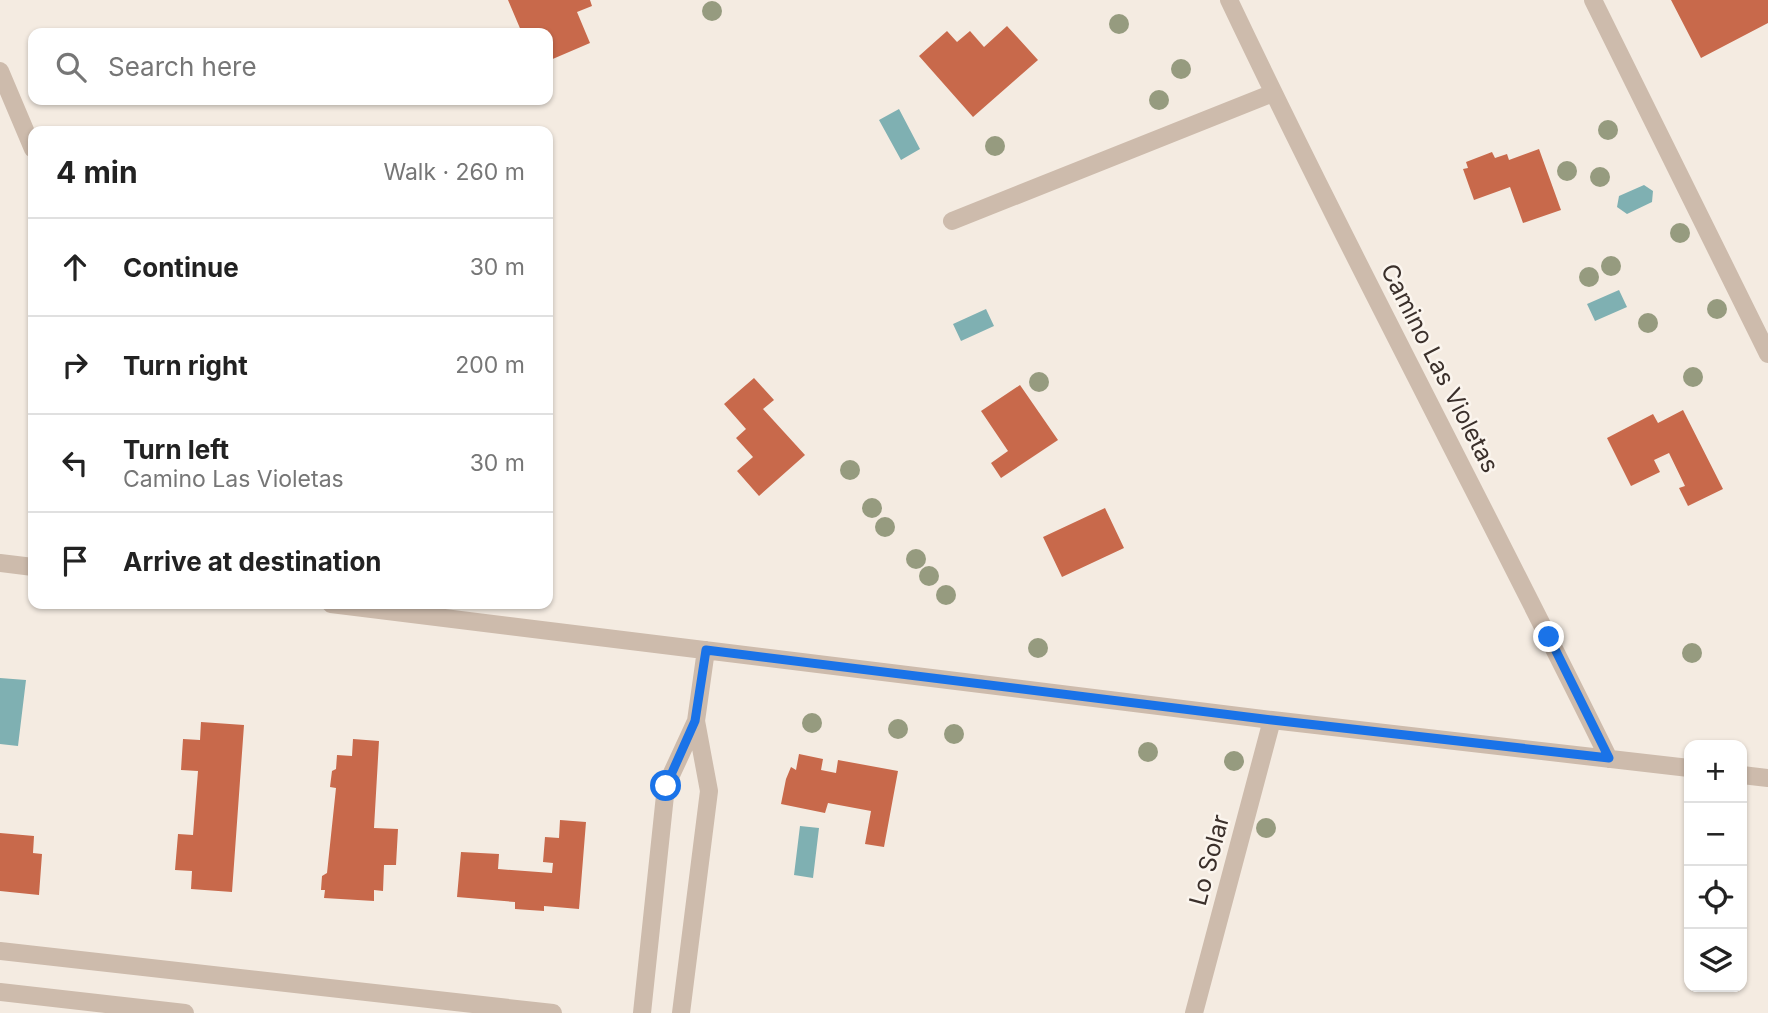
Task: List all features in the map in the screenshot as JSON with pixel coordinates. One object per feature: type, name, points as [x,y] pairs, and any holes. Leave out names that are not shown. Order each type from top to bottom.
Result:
[{"type":"street","name":"Camino Las Violetas","points":[[1229,0],[1273,93],[1609,758]]},
{"type":"street","points":[[1593,0],[1768,354]]},
{"type":"street","points":[[0,71],[28,137]]},
{"type":"street","points":[[952,221],[1273,93]]},
{"type":"street","points":[[0,563],[28,566]]},
{"type":"street","points":[[372,609],[1272,720],[1684,767]]},
{"type":"street","points":[[642,1013],[666,786],[695,721],[706,650]]},
{"type":"street","name":"Lo Solar","points":[[1194,1013],[1272,720]]},
{"type":"street","points":[[681,1013],[709,790],[695,721]]},
{"type":"street","points":[[1747,776],[1768,778]]},
{"type":"street","points":[[0,951],[553,1013]]},
{"type":"street","points":[[0,992],[185,1013]]},
{"type":"water","points":[[899,109],[920,149],[901,160],[879,120]]},
{"type":"water","points":[[1644,185],[1653,191],[1652,202],[1627,214],[1617,207],[1619,196]]},
{"type":"water","points":[[1619,290],[1627,307],[1595,321],[1587,304]]},
{"type":"water","points":[[986,309],[994,326],[961,341],[953,324]]},
{"type":"water","points":[[0,678],[26,680],[18,746],[0,744]]},
{"type":"water","points":[[800,826],[819,828],[813,878],[794,875]]},
{"type":"building","points":[[508,0],[590,0],[592,6],[577,12],[590,43],[553,59],[553,28],[520,28]]},
{"type":"building","points":[[1671,0],[1768,0],[1768,23],[1701,58]]},
{"type":"building","points":[[1007,26],[1038,60],[973,117],[919,56],[947,31],[957,42],[970,31],[984,47]]},
{"type":"building","points":[[1539,149],[1561,210],[1523,223],[1510,187],[1474,200],[1463,169],[1468,168],[1466,162],[1492,152],[1495,158],[1507,154],[1509,160]]},
{"type":"building","points":[[754,378],[774,400],[763,409],[805,455],[759,496],[737,471],[753,457],[736,438],[746,429],[724,404]]},
{"type":"building","points":[[1020,385],[1058,440],[1001,478],[991,463],[1008,451],[981,411]]},
{"type":"building","points":[[1683,410],[1723,489],[1688,506],[1679,488],[1685,486],[1669,453],[1654,460],[1660,472],[1631,486],[1607,438],[1653,414],[1658,423]]},
{"type":"building","points":[[1105,508],[1124,548],[1062,577],[1043,537]]},
{"type":"building","points":[[201,722],[244,725],[232,892],[191,889],[192,871],[175,870],[178,834],[193,835],[198,771],[181,770],[183,739],[200,740]]},
{"type":"building","points":[[353,739],[379,741],[374,828],[398,829],[396,865],[384,865],[383,891],[374,890],[374,901],[324,898],[325,890],[321,890],[322,876],[327,873],[336,788],[330,787],[332,771],[336,769],[337,755],[352,756]]},
{"type":"building","points":[[799,754],[823,759],[821,770],[836,773],[838,760],[898,771],[884,847],[865,844],[871,811],[828,803],[825,813],[781,804],[786,779],[791,767],[796,770]]},
{"type":"building","points":[[560,820],[586,822],[579,909],[544,906],[544,911],[515,909],[515,902],[457,897],[461,852],[499,854],[498,869],[552,873],[553,863],[543,862],[545,837],[559,838]]},
{"type":"building","points":[[0,833],[34,836],[33,853],[42,854],[39,895],[0,891]]},
{"type":"route","points":[[666,786],[695,721],[706,650],[1272,720],[1609,758],[1549,637]]}]
